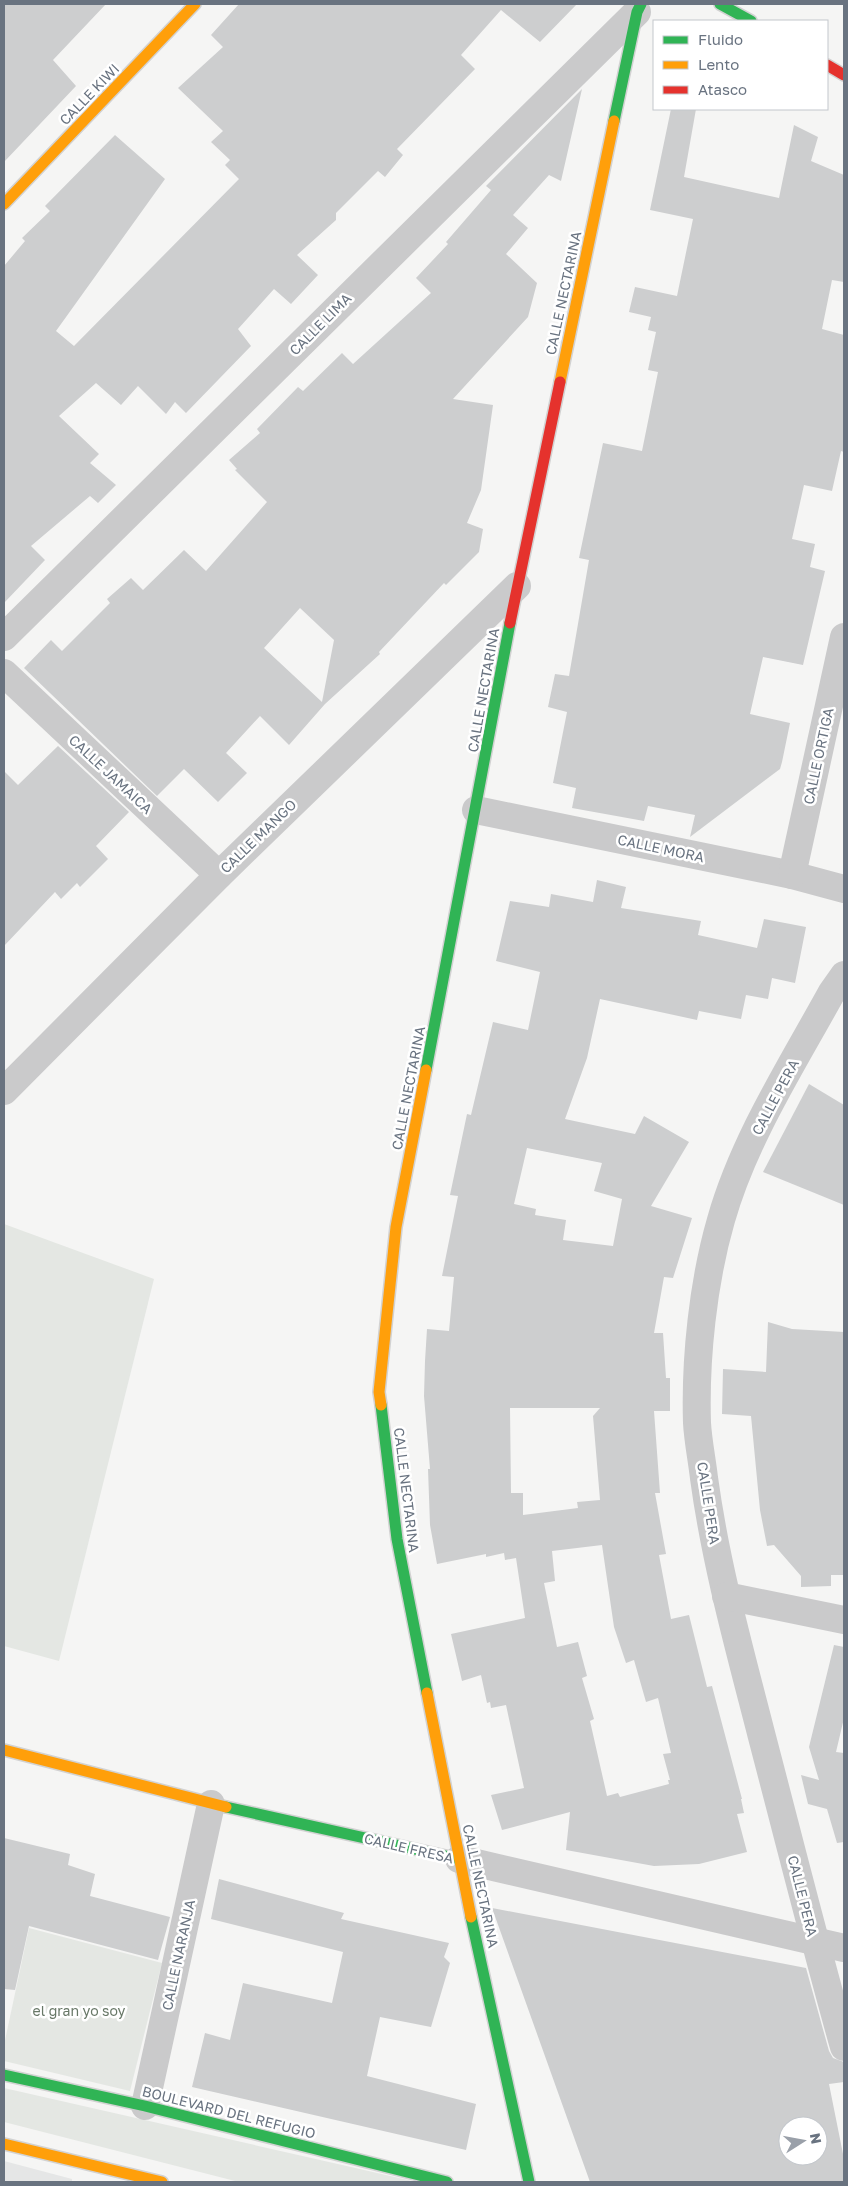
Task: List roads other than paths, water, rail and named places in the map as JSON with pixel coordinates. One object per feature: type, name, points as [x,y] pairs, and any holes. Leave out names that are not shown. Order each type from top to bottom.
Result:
[{"type":"street","name":"CALLE KIWI","points":[[4,204],[195,4]]},
{"type":"street","points":[[720,4],[749,20]]},
{"type":"street","name":"CALLE NECTARINA","points":[[528,2182],[460,1859],[397,1540],[379,1392],[396,1227],[517,586],[639,8]]},
{"type":"street","name":"CALLE LIMA","points":[[4,637],[639,8]]},
{"type":"street","points":[[828,66],[844,75]]},
{"type":"street","name":"CALLE MANGO","points":[[4,1091],[219,875],[517,586]]},
{"type":"street","name":"CALLE ORTIGA","points":[[792,875],[844,636]]},
{"type":"street","name":"CALLE JAMAICA","points":[[4,672],[219,875]]},
{"type":"street","name":"CALLE MORA","points":[[476,810],[792,875],[844,889]]},
{"type":"street","name":"CALLE PERA","points":[[844,974],[832,992],[754,1138],[733,1183],[721,1221],[712,1260],[700,1337],[697,1426],[708,1507],[726,1596],[844,2047]]},
{"type":"street","points":[[726,1596],[844,1620]]},
{"type":"street","name":"CALLE FRESA","points":[[4,1750],[211,1804],[460,1859],[844,1948]]},
{"type":"street","name":"CALLE NARANJA","points":[[145,2106],[211,1804]]},
{"type":"street","name":"BOULEVARD DEL REFUGIO","points":[[4,2075],[145,2106],[447,2182]]},
{"type":"street","points":[[4,2144],[86,2170],[162,2182]]},
{"type":"park label","name":"el gran yo soy","points":[[79,2010]]}]
